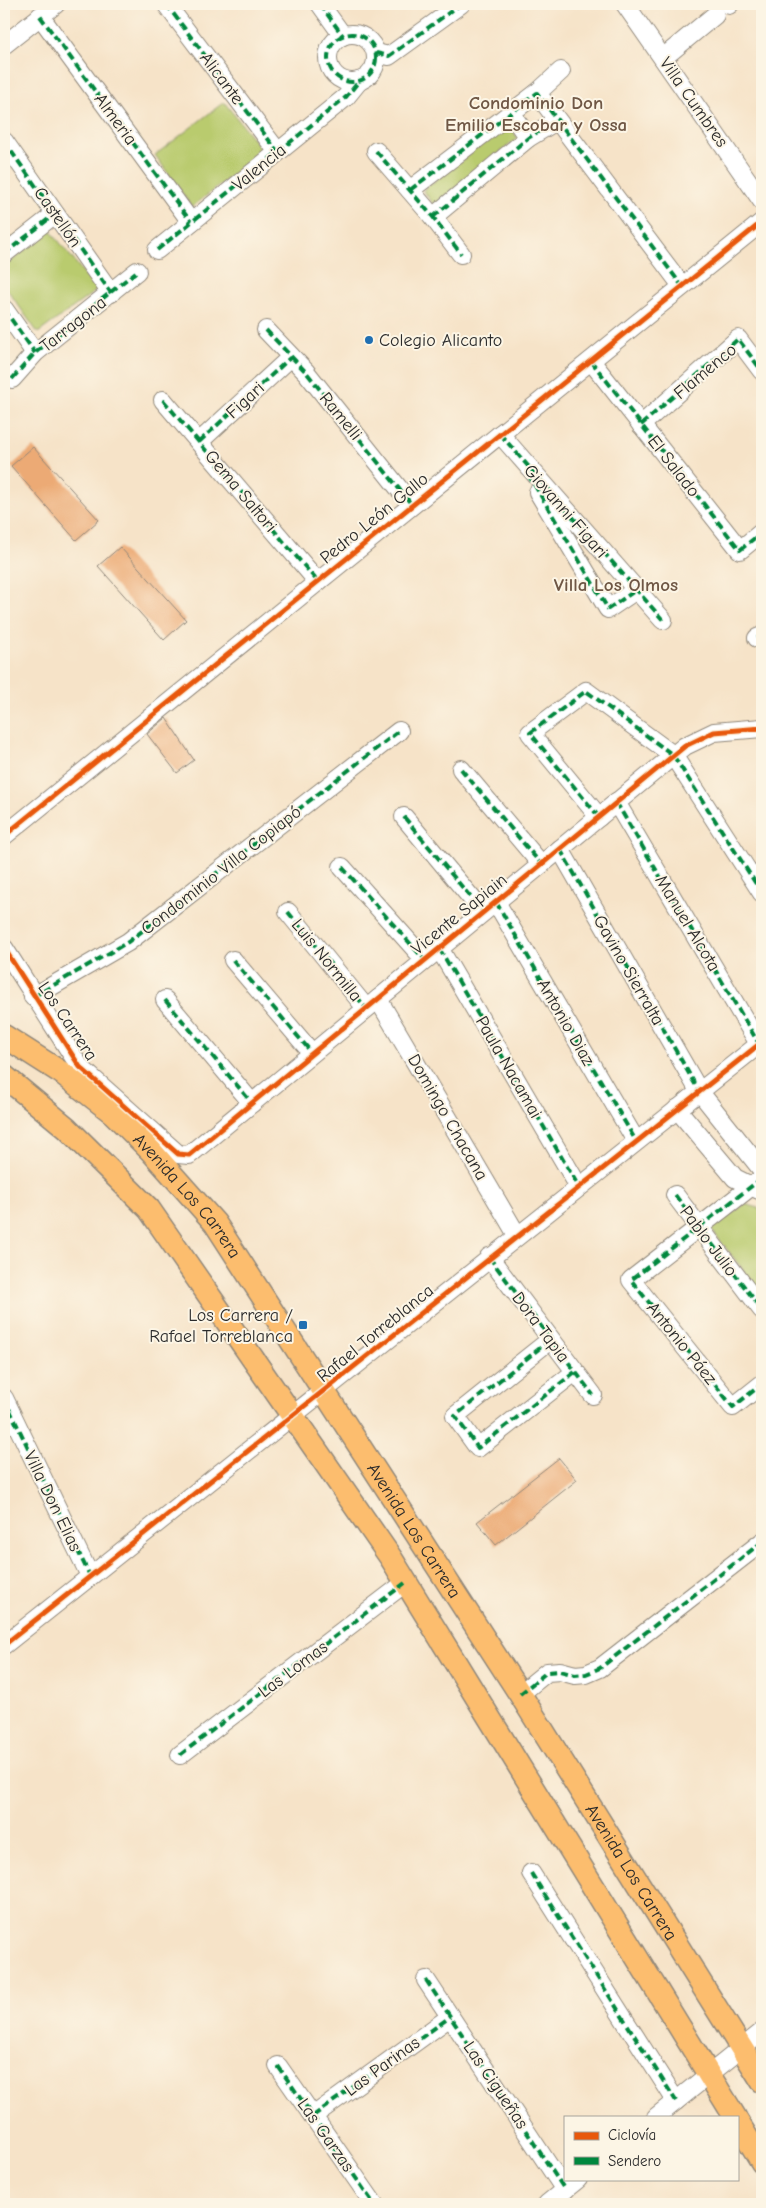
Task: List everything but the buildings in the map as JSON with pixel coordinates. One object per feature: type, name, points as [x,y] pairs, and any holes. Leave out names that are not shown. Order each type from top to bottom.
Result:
[{"type":"main road","name":"Avenida Los Carrera","points":[[4,1036],[48,1064],[88,1093],[132,1132],[215,1223],[323,1393],[520,1694],[762,2081]]},
{"type":"main road","name":"Avenida Los Carrera","points":[[4,1076],[67,1128],[149,1209],[391,1558],[734,2116]]},
{"type":"main road","points":[[738,2123],[762,2162]]},
{"type":"street","points":[[4,45],[56,4]]},
{"type":"street","name":"Alicante","points":[[166,4],[278,152]]},
{"type":"street","points":[[320,4],[343,36]]},
{"type":"street","name":"Villa Cumbres","points":[[625,4],[762,201]]},
{"type":"street","points":[[359,81],[345,81],[334,74],[329,67],[328,53],[332,45],[343,36],[360,36],[367,40],[376,53],[390,56],[458,5]]},
{"type":"street","points":[[663,58],[725,8]]},
{"type":"street","name":"Almeria","points":[[40,16],[191,222]]},
{"type":"street","name":"Valencia","points":[[157,250],[346,97],[359,81],[366,78],[372,72],[376,61],[376,53]]},
{"type":"street","points":[[410,190],[511,114],[561,71]]},
{"type":"street","points":[[537,93],[556,121],[682,286]]},
{"type":"street","points":[[511,114],[528,138]]},
{"type":"street","points":[[432,217],[528,138],[556,121]]},
{"type":"street","name":"Castellón","points":[[4,141],[112,293]]},
{"type":"street","points":[[376,150],[461,254]]},
{"type":"street","points":[[4,254],[55,214]]},
{"type":"street","name":"Pedro León Gallo","points":[[4,836],[762,222]]},
{"type":"street","name":"Tarragona","points":[[12,379],[36,353],[137,271]]},
{"type":"street","points":[[4,309],[36,353]]},
{"type":"street","name":"Ramelli","points":[[266,330],[306,372],[412,505]]},
{"type":"street","name":"Flamenco","points":[[641,425],[738,339],[762,371]]},
{"type":"street","name":"Figari","points":[[199,442],[291,357]]},
{"type":"street","name":"El Salado","points":[[591,361],[740,550],[762,532]]},
{"type":"street","name":"Gema Saltori","points":[[163,400],[318,582]]},
{"type":"street","name":"Giovanni Figari","points":[[500,434],[663,620]]},
{"type":"street","name":"Giovanni Figari","points":[[516,454],[608,609],[636,590]]},
{"type":"street","points":[[599,816],[530,733],[586,691],[673,755],[762,893]]},
{"type":"street","name":"Vicente Sapiain","points":[[189,1155],[685,746],[714,732],[762,728]]},
{"type":"street","name":"Condominio Villa Copiapó","points":[[33,997],[128,942],[399,731]]},
{"type":"street","points":[[461,769],[542,864]]},
{"type":"street","name":"Manuel Alcota","points":[[616,802],[761,1043]]},
{"type":"street","name":"Antonio Diaz","points":[[404,817],[489,907],[636,1142]]},
{"type":"street","name":"Gavino Sierralta","points":[[560,849],[699,1091],[762,1170]]},
{"type":"street","points":[[342,867],[425,960]]},
{"type":"street","name":"Luis Normilla","points":[[288,912],[372,1004]]},
{"type":"street","name":"Los Carrera","points":[[4,948],[33,997],[80,1067],[178,1154],[189,1155]]},
{"type":"street","name":"Paula Nacamai","points":[[439,948],[579,1187]]},
{"type":"street","points":[[233,960],[312,1053]]},
{"type":"street","points":[[165,1000],[252,1102]]},
{"type":"street","name":"Domingo Chacana","points":[[372,1004],[517,1235]]},
{"type":"street","name":"Rafael Torreblanca","points":[[4,1645],[323,1393],[517,1235],[761,1043]]},
{"type":"street","points":[[677,1109],[735,1178],[759,1185]]},
{"type":"street","points":[[698,1228],[759,1185]]},
{"type":"street","name":"Pablo Julio","points":[[675,1195],[698,1228],[762,1310]]},
{"type":"street","name":"Antonio Páez","points":[[698,1228],[632,1280],[733,1407],[762,1384]]},
{"type":"street","name":"Dora Tapia","points":[[489,1258],[593,1395]]},
{"type":"street","points":[[550,1340],[455,1416],[478,1448],[575,1372]]},
{"type":"street","name":"Villa Don Elias","points":[[4,1398],[90,1576]]},
{"type":"street","points":[[520,1694],[547,1672],[560,1671],[575,1675],[586,1674],[600,1668],[762,1542]]},
{"type":"street","name":"Las Lomas","points":[[180,1755],[405,1583]]},
{"type":"street","points":[[531,1873],[676,2101]]},
{"type":"street","name":"Las Cigueñas","points":[[426,1980],[450,2017],[564,2174]]},
{"type":"street","name":"Las Parinas","points":[[313,2116],[450,2017]]},
{"type":"street","points":[[657,2116],[762,2032]]},
{"type":"street","name":"Las Garzas","points":[[278,2066],[374,2204]]},
{"type":"street","points":[[547,2204],[572,2185]]},
{"type":"green space","points":[[224,102],[263,151],[192,207],[155,155]]},
{"type":"green space","points":[[508,124],[518,138],[434,205],[423,190]]},
{"type":"green space","points":[[50,230],[97,290],[38,333],[4,285],[4,267]]},
{"type":"green space","points":[[745,1204],[762,1209],[762,1294],[711,1229]]},
{"type":"marked path","points":[[166,4],[278,152]]},
{"type":"marked path","points":[[320,4],[343,36]]},
{"type":"marked path","points":[[376,53],[389,56],[461,4]]},
{"type":"marked path","points":[[40,16],[191,222]]},
{"type":"marked path","points":[[352,34],[361,36],[369,41],[374,49],[376,58],[374,67],[369,75],[361,80],[352,82],[343,80],[335,75],[330,67],[328,58],[330,49],[335,41],[343,36],[352,34]]},
{"type":"marked path","points":[[157,250],[346,97],[359,81]]},
{"type":"marked path","points":[[410,190],[537,93],[682,286]]},
{"type":"marked path","points":[[433,217],[528,138],[556,121]]},
{"type":"marked path","points":[[4,141],[111,293]]},
{"type":"marked path","points":[[376,151],[433,217],[461,254]]},
{"type":"marked path","points":[[4,254],[55,214]]},
{"type":"marked path","points":[[12,379],[35,353],[137,271]]},
{"type":"marked path","points":[[4,309],[35,353]]},
{"type":"marked path","points":[[266,330],[306,372],[412,505]]},
{"type":"marked path","points":[[641,425],[738,339],[762,371]]},
{"type":"marked path","points":[[199,442],[291,357]]},
{"type":"marked path","points":[[591,361],[740,550],[762,532]]},
{"type":"marked path","points":[[163,400],[318,582]]},
{"type":"marked path","points":[[500,434],[663,620]]},
{"type":"marked path","points":[[528,474],[608,609],[636,590]]},
{"type":"marked path","points":[[757,638],[762,636]]},
{"type":"marked path","points":[[599,817],[530,733],[586,691],[673,755],[762,893]]},
{"type":"marked path","points":[[33,997],[128,942],[399,731]]},
{"type":"marked path","points":[[461,769],[541,864]]},
{"type":"marked path","points":[[616,802],[759,1044]]},
{"type":"marked path","points":[[404,817],[483,912]]},
{"type":"marked path","points":[[560,849],[699,1091]]},
{"type":"marked path","points":[[342,867],[425,960]]},
{"type":"marked path","points":[[496,902],[636,1141]]},
{"type":"marked path","points":[[288,912],[366,1008]]},
{"type":"marked path","points":[[439,948],[579,1187]]},
{"type":"marked path","points":[[233,960],[312,1053]]},
{"type":"marked path","points":[[165,1000],[252,1103]]},
{"type":"marked path","points":[[762,1178],[631,1280],[733,1407],[762,1384]]},
{"type":"marked path","points":[[675,1195],[762,1310]]},
{"type":"marked path","points":[[489,1257],[593,1395]]},
{"type":"marked path","points":[[550,1340],[455,1416],[478,1448],[575,1372]]},
{"type":"marked path","points":[[4,1398],[90,1576]]},
{"type":"marked path","points":[[520,1694],[547,1672],[560,1671],[575,1675],[586,1674],[600,1668],[762,1542]]},
{"type":"marked path","points":[[180,1755],[405,1583]]},
{"type":"marked path","points":[[531,1873],[676,2101]]},
{"type":"marked path","points":[[426,1980],[565,2190]]},
{"type":"marked path","points":[[313,2116],[450,2017]]},
{"type":"marked path","points":[[278,2066],[374,2204]]},
{"type":"cycle path","points":[[4,836],[762,222]]},
{"type":"cycle path","points":[[4,948],[80,1067],[178,1154],[189,1155],[685,746],[714,732],[762,728]]},
{"type":"cycle path","points":[[4,1645],[762,1042]]},
{"type":"place","name":"Colegio Alicanto","points":[[369,340]]},
{"type":"place","name":"Los Carrera / Rafael Torreblanca","points":[[303,1325]]},
{"type":"district","name":"Condominio Don Emilio Escobar y Ossa","points":[[536,113]]},
{"type":"district","name":"Villa Los Olmos","points":[[616,584]]}]
